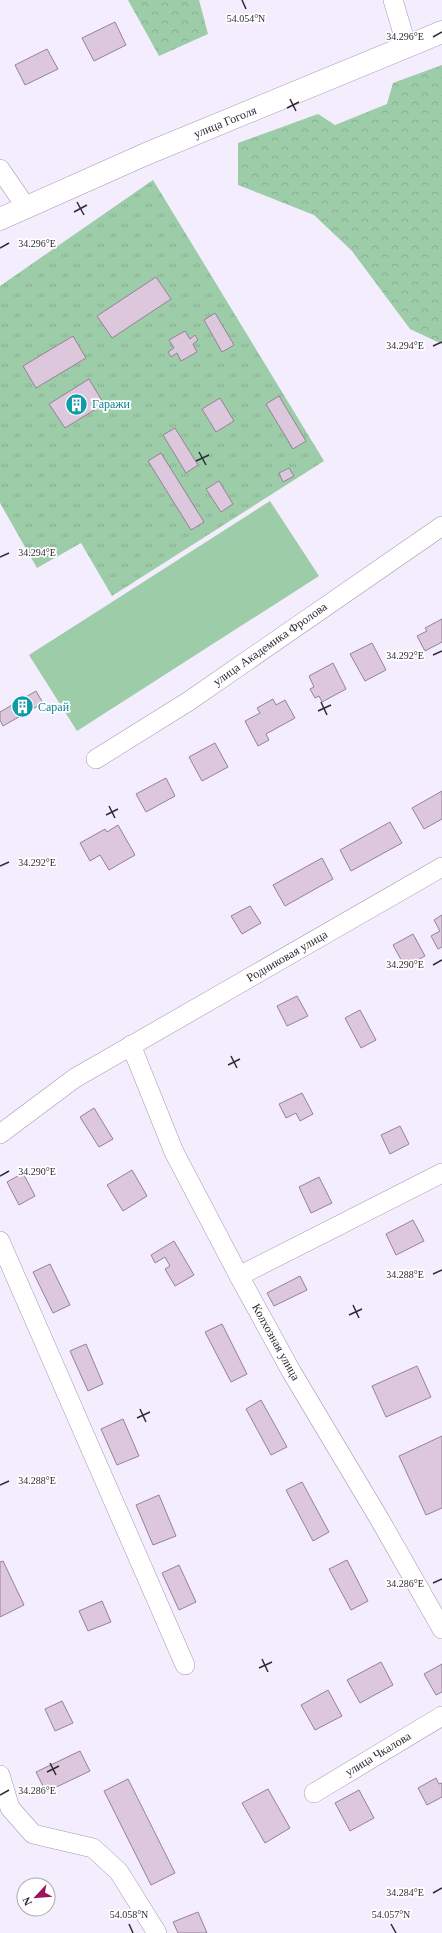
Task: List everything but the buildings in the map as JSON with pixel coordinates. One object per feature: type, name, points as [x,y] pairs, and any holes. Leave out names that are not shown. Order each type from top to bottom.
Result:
[{"type":"main road","name":"улица Гоголя","points":[[0,220],[146,154],[442,32]]},
{"type":"street","points":[[392,0],[407,47]]},
{"type":"street","points":[[0,169],[26,207]]},
{"type":"street","name":"улица Академика Фролова","points":[[96,759],[189,701],[442,526]]},
{"type":"street","name":"Родниковая улица","points":[[0,1134],[75,1078],[442,867]]},
{"type":"street","name":"Колхозная улица","points":[[131,1045],[174,1152],[239,1276],[291,1371],[380,1520],[442,1629]]},
{"type":"street","points":[[239,1276],[442,1173]]},
{"type":"street","points":[[0,1241],[185,1665]]},
{"type":"street","name":"улица Чкалова","points":[[314,1793],[442,1716]]},
{"type":"street","points":[[0,1775],[10,1808],[33,1834],[93,1848],[119,1872],[157,1933]]},
{"type":"green space","points":[[128,0],[199,0],[208,34],[159,56]]},
{"type":"green space","points":[[442,65],[442,344],[410,329],[352,251],[314,215],[238,185],[238,143],[318,114],[335,125],[387,104],[393,83]]},
{"type":"green space","points":[[153,180],[324,461],[112,596],[81,543],[37,568],[0,503],[0,286]]},
{"type":"green space","points":[[270,501],[319,576],[77,731],[29,655]]},
{"type":"place","name":"Гаражи","points":[[77,404]]},
{"type":"place","name":"Сарай","points":[[22,707]]}]
